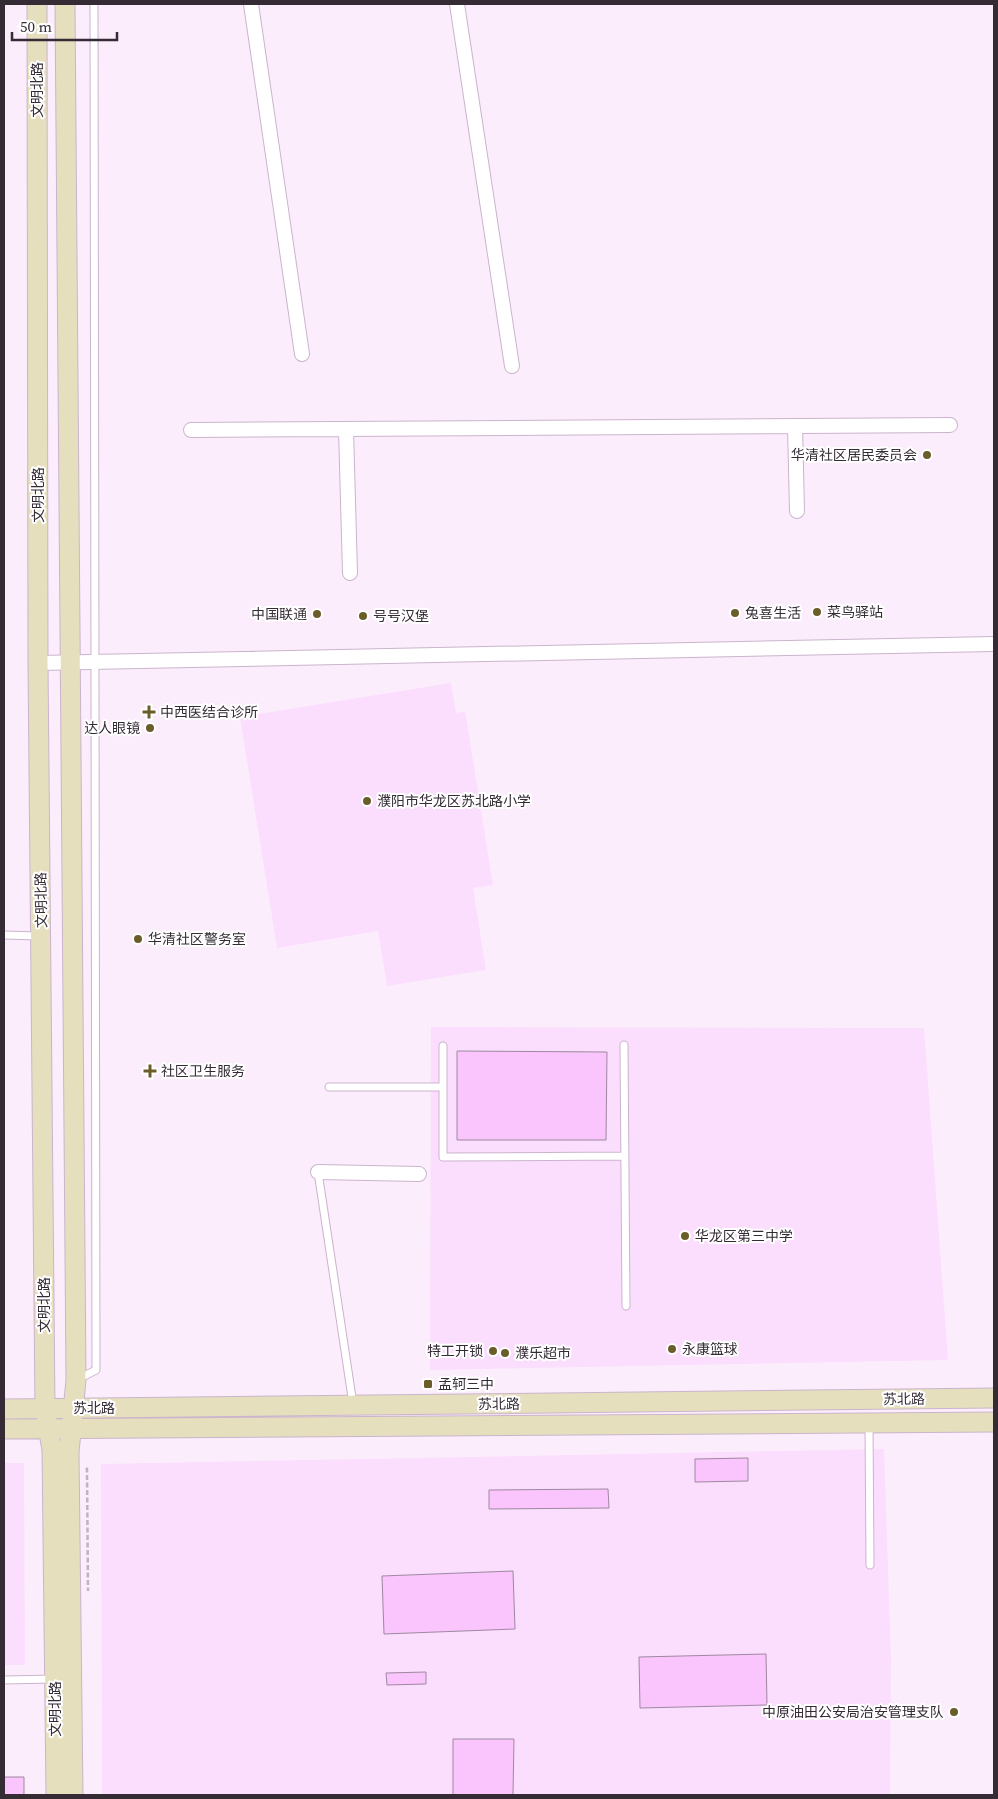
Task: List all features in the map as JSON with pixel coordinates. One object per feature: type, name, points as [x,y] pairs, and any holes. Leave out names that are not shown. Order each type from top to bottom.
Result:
[{"type":"street","name":"文明北路","points":[[37,4],[38,663],[45,1409],[52,1450],[56,1795]]},
{"type":"street","name":"文明北路","points":[[66,4],[69,662],[76,1380],[69,1452],[73,1795]]},
{"type":"street","points":[[251,4],[302,354]]},
{"type":"street","points":[[457,4],[512,366]]},
{"type":"street","points":[[796,426],[797,512]]},
{"type":"street","points":[[191,430],[950,426]]},
{"type":"street","points":[[346,429],[350,573]]},
{"type":"street","points":[[38,663],[994,644]]},
{"type":"street","points":[[318,1172],[420,1174]]},
{"type":"street","name":"苏北路","points":[[4,1409],[994,1398]]},
{"type":"street","name":"苏北路","points":[[4,1429],[994,1422]]},
{"type":"lane","points":[[76,1380],[96,1370],[94,4]]},
{"type":"lane","points":[[4,936],[42,936]]},
{"type":"lane","points":[[624,1045],[626,1306]]},
{"type":"lane","points":[[442,1046],[443,1157],[625,1156]]},
{"type":"lane","points":[[329,1087],[442,1087]]},
{"type":"lane","points":[[318,1172],[353,1406]]},
{"type":"lane","points":[[868,1423],[870,1565]]},
{"type":"lane","points":[[4,1680],[55,1679]]},
{"type":"shaded area","name":"濮阳市华龙区苏北路小学","points":[[451,683],[456,713],[465,711],[493,885],[473,888],[486,970],[387,986],[378,931],[277,948],[240,717]]},
{"type":"shaded area","name":"华龙区第三中学","points":[[431,1027],[924,1028],[948,1360],[430,1370]]},
{"type":"shaded area","points":[[884,1449],[891,1659],[890,1795],[102,1795],[101,1464]]},
{"type":"shaded area","points":[[4,1463],[24,1463],[25,1665],[4,1665]]},
{"type":"building","points":[[457,1051],[607,1052],[606,1140],[457,1140]]},
{"type":"building","points":[[748,1458],[748,1481],[695,1482],[695,1459]]},
{"type":"building","points":[[608,1489],[609,1508],[489,1509],[489,1490]]},
{"type":"building","points":[[513,1571],[515,1629],[384,1634],[382,1576]]},
{"type":"building","points":[[766,1654],[767,1705],[640,1708],[639,1657]]},
{"type":"building","points":[[426,1672],[426,1684],[387,1685],[386,1673]]},
{"type":"building","points":[[453,1739],[514,1739],[513,1795],[453,1795]]},
{"type":"building","points":[[4,1777],[24,1777],[24,1795],[4,1795]]},
{"type":"place","name":"华清社区居民委员会","points":[[927,455]]},
{"type":"place","name":"菜鸟驿站","points":[[817,612]]},
{"type":"place","name":"兔喜生活","points":[[735,613]]},
{"type":"place","name":"中国联通","points":[[317,614]]},
{"type":"place","name":"号号汉堡","points":[[363,616]]},
{"type":"place","name":"中西医结合诊所","points":[[149,712]]},
{"type":"place","name":"达人眼镜","points":[[150,728]]},
{"type":"place","name":"濮阳市华龙区苏北路小学","points":[[367,801]]},
{"type":"place","name":"华清社区警务室","points":[[138,939]]},
{"type":"place","name":"社区卫生服务","points":[[150,1071]]},
{"type":"place","name":"华龙区第三中学","points":[[685,1236]]},
{"type":"place","name":"永康篮球","points":[[672,1349]]},
{"type":"place","name":"特工开锁","points":[[493,1351]]},
{"type":"place","name":"濮乐超市","points":[[505,1353]]},
{"type":"place","name":"孟轲三中","points":[[428,1384]]},
{"type":"place","name":"中原油田公安局治安管理支队","points":[[954,1712]]}]
